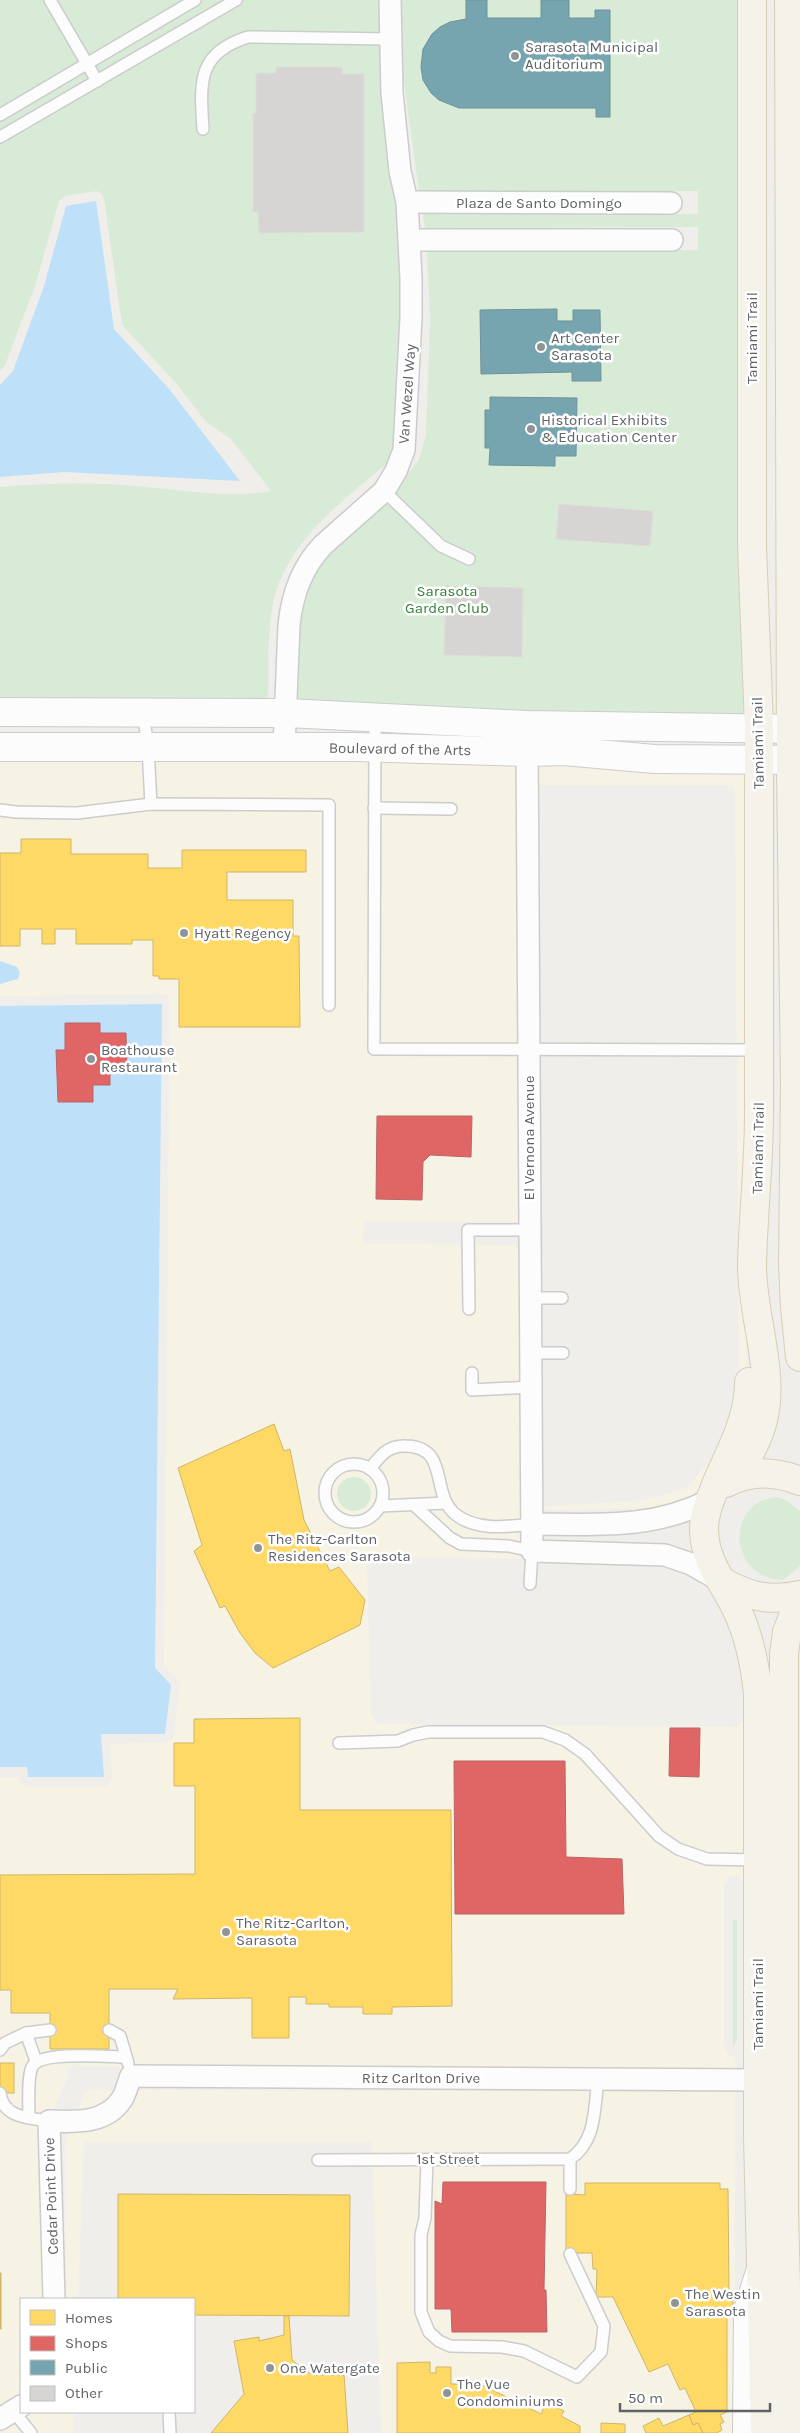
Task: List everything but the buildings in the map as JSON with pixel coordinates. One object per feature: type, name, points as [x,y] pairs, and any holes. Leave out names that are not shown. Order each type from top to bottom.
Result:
[{"type":"main road","name":"Tamiami Trail","points":[[752,0],[752,546],[759,727],[759,1172],[749,1321],[749,1387],[746,1411],[710,1500],[704,1521],[705,1545],[712,1565],[746,1631],[756,1676],[759,1742],[758,1860],[780,2078],[782,2267],[790,2433]]},
{"type":"main road","points":[[789,0],[795,279],[797,1277],[800,1357]]},
{"type":"main road","name":"Tamiami Trail","points":[[736,1478],[760,1431],[765,1406],[764,1362],[755,1304],[752,1267]]},
{"type":"main road","points":[[710,1500],[721,1486],[736,1478],[764,1473],[785,1475],[800,1481]]},
{"type":"main road","points":[[721,1581],[745,1594],[769,1598],[800,1595]]},
{"type":"main road","name":"Tamiami Trail","points":[[780,2078],[792,1945],[792,1815],[784,1708],[785,1643],[790,1623],[800,1599]]},
{"type":"main road","points":[[784,1708],[800,1652]]},
{"type":"main road","name":"Tamiami Trail","points":[[765,2433],[782,2267]]},
{"type":"street","name":"Van Wezel Way","points":[[284,748],[287,713],[289,625],[294,597],[301,577],[314,555],[323,545],[384,491],[396,471],[404,450],[407,426],[411,318],[409,240],[407,202],[400,171],[392,93],[390,0]]},
{"type":"street","name":"Plaza de Santo Domingo","points":[[407,202],[671,203]]},
{"type":"street","points":[[409,240],[672,240]]},
{"type":"street","name":"Boulevard of the Arts","points":[[0,712],[287,713],[527,725],[796,729]]},
{"type":"street","name":"El Vernona Avenue","points":[[527,725],[532,1551]]},
{"type":"street","name":"Boulevard of the Arts","points":[[0,747],[374,748],[528,752],[564,751],[654,759],[796,760]]},
{"type":"street","points":[[532,1524],[649,1522],[698,1506],[710,1500]]},
{"type":"street","points":[[532,1551],[665,1555],[691,1564],[721,1581]]},
{"type":"street","name":"Ritz Carlton Drive","points":[[129,2067],[598,2079],[780,2078]]},
{"type":"street","name":"Cedar Point Drive","points":[[54,2298],[39,2120],[81,2122],[106,2115],[122,2099],[129,2067]]},
{"type":"street","points":[[747,2433],[748,2310],[782,2267]]},
{"type":"lane","points":[[50,0],[97,81]]},
{"type":"lane","points":[[0,115],[195,0]]},
{"type":"lane","points":[[0,137],[236,0]]},
{"type":"lane","points":[[203,129],[201,102],[203,74],[213,57],[227,43],[248,37],[390,39]]},
{"type":"lane","points":[[384,491],[441,546],[468,559]]},
{"type":"lane","points":[[143,712],[148,748],[151,804]]},
{"type":"lane","points":[[375,718],[374,1049],[759,1050]]},
{"type":"lane","points":[[0,810],[77,813],[151,804],[329,804],[329,1005]]},
{"type":"lane","points":[[374,808],[451,809]]},
{"type":"lane","points":[[470,1308],[468,1230],[530,1230]]},
{"type":"lane","points":[[530,1298],[562,1298]]},
{"type":"lane","points":[[530,1352],[564,1353]]},
{"type":"lane","points":[[472,1373],[472,1390],[531,1388]]},
{"type":"lane","points":[[370,1469],[386,1450],[395,1446],[420,1448],[427,1452],[436,1465],[446,1503],[454,1513],[474,1524],[510,1526],[532,1524]]},
{"type":"lane","points":[[348,1464],[358,1464],[370,1469],[381,1482],[383,1492],[380,1506],[371,1518],[352,1523],[335,1516],[325,1501],[326,1482],[331,1474],[348,1464]]},
{"type":"lane","points":[[380,1506],[446,1503]]},
{"type":"lane","points":[[414,1505],[450,1538],[460,1544],[509,1546],[532,1551],[530,1584]]},
{"type":"lane","points":[[338,1743],[398,1741],[428,1732],[543,1732],[565,1740],[585,1754],[659,1836],[678,1849],[706,1859],[758,1860]]},
{"type":"lane","points":[[0,2050],[5,2043],[26,2033],[50,2030]]},
{"type":"lane","points":[[0,2093],[1,2103],[9,2113],[39,2120],[31,2069],[36,2061],[48,2057],[129,2067],[120,2036],[109,2030]]},
{"type":"lane","points":[[26,2033],[36,2061]]},
{"type":"lane","points":[[570,2189],[573,2156],[584,2146],[592,2129],[598,2079]]},
{"type":"lane","name":"1st Street","points":[[318,2160],[428,2160],[573,2156]]},
{"type":"lane","points":[[428,2160],[425,2218],[421,2235],[421,2312],[429,2332],[438,2341],[450,2346],[502,2347],[524,2351],[577,2377],[601,2352],[604,2326],[591,2294],[570,2254]]},
{"type":"lane","points":[[12,2413],[32,2433]]},
{"type":"lane","points":[[169,2413],[170,2433]]},
{"type":"shaded area","points":[[0,759],[355,759],[517,764],[519,1222],[364,1221],[363,1244],[519,1245],[523,1559],[376,1556],[370,1558],[367,1567],[371,1715],[375,1722],[380,1724],[736,1727],[744,1721],[743,1883],[739,1877],[731,1876],[724,1885],[724,2047],[728,2055],[735,2057],[735,2068],[81,2067],[74,2063],[72,2067],[68,2067],[68,2076],[49,2121],[45,2298],[20,2298],[20,2391],[9,2402],[0,2407],[0,1777],[19,1777],[20,1783],[28,1787],[107,1787],[112,1779],[110,1744],[171,1742],[174,1735],[180,1683],[164,1664],[170,1001],[167,995],[162,994],[0,996]]},
{"type":"shaded area","points":[[538,763],[748,772],[746,1414],[715,1483],[694,1496],[673,1504],[653,1508],[542,1510],[542,1507],[645,1500],[687,1488],[713,1457],[739,1389],[735,791],[732,786],[726,785],[538,785]]},
{"type":"shaded area","points":[[86,2090],[735,2092],[735,2433],[381,2433],[372,2142],[84,2142],[78,2298],[66,2298],[65,2143]]},
{"type":"shaded area","points":[[30,2413],[74,2413],[73,2433],[0,2433],[21,2422]]},
{"type":"green space","points":[[0,0],[380,0],[381,62],[405,240],[394,457],[319,524],[303,542],[289,563],[278,585],[270,620],[268,701],[0,700],[0,487],[91,484],[127,485],[224,494],[271,491],[231,439],[206,422],[176,383],[122,325],[104,199],[102,194],[97,191],[65,196],[59,201],[36,283],[5,365],[0,371]]},
{"type":"green space","name":"Sarasota Garden Club","points":[[400,0],[748,0],[748,715],[527,714],[289,702],[292,612],[328,546],[408,474],[419,459],[426,435],[430,321],[427,251],[698,250],[698,227],[425,228],[423,214],[698,214],[698,191],[419,191],[401,61]]},
{"type":"green space","points":[[354,1477],[361,1478],[366,1482],[370,1487],[370,1501],[366,1506],[361,1510],[354,1511],[347,1510],[342,1506],[338,1501],[337,1494],[338,1487],[342,1482],[347,1478]]},
{"type":"green space","points":[[778,1497],[800,1511],[800,1566],[783,1580],[764,1576],[751,1566],[743,1553],[740,1539],[742,1524],[749,1511],[761,1501]]},
{"type":"green space","points":[[733,1920],[737,1920],[737,2039],[733,2047]]},
{"type":"water","points":[[96,201],[114,329],[170,390],[240,481],[65,472],[0,477],[0,385],[13,371],[44,286],[66,206]]},
{"type":"water","points":[[0,961],[17,967],[20,973],[18,979],[0,984]]},
{"type":"water","points":[[162,1004],[155,1668],[171,1685],[165,1734],[101,1734],[104,1777],[28,1777],[27,1767],[0,1767],[0,1006]]},
{"type":"place","name":"Sarasota Municipal Auditorium","points":[[515,56]]},
{"type":"place","name":"Art Center Sarasota","points":[[541,347]]},
{"type":"place","name":"Historical Exhibits & Education Center","points":[[531,429]]},
{"type":"place","name":"Hyatt Regency","points":[[184,933]]},
{"type":"place","name":"Boathouse Restaurant","points":[[91,1059]]},
{"type":"place","name":"The Ritz-Carlton Residences Sarasota","points":[[258,1548]]},
{"type":"place","name":"The Ritz-Carlton, Sarasota","points":[[226,1932]]},
{"type":"place","name":"The Westin Sarasota","points":[[675,2303]]},
{"type":"place","name":"One Watergate","points":[[270,2368]]},
{"type":"place","name":"The Vue Condominiums","points":[[447,2393]]}]
